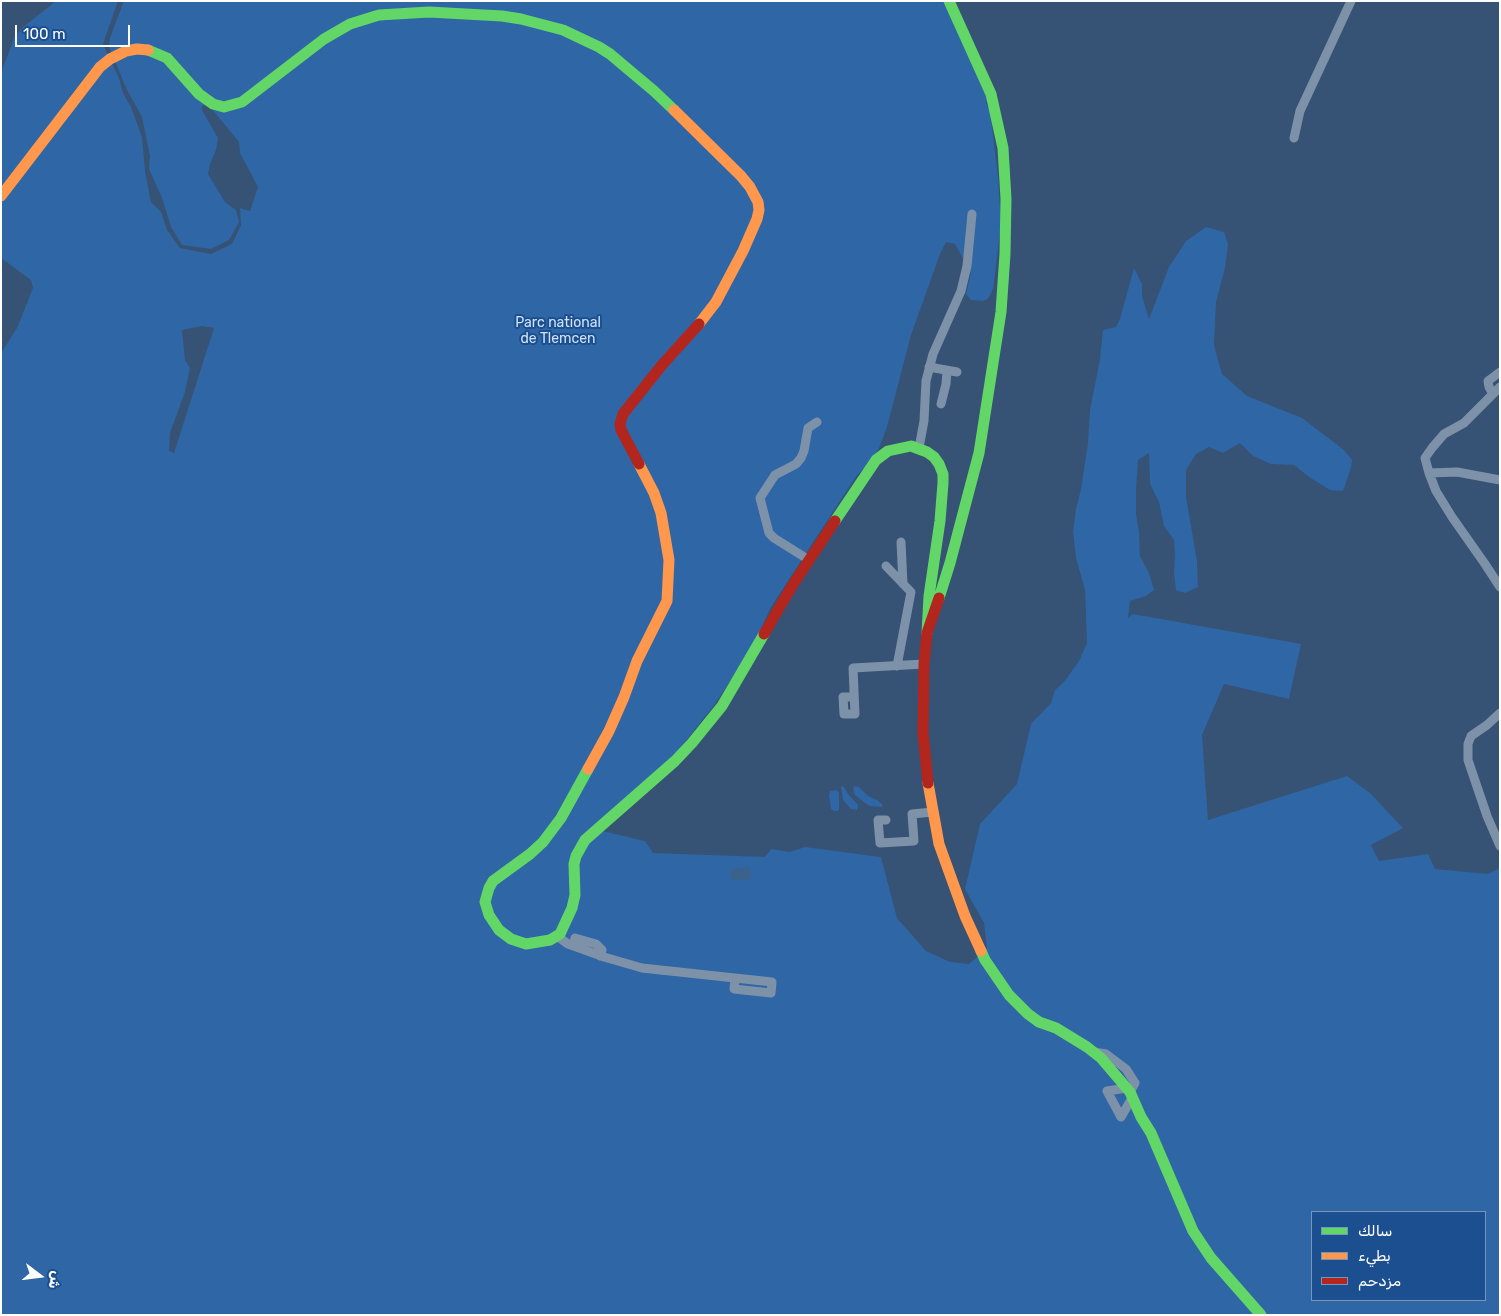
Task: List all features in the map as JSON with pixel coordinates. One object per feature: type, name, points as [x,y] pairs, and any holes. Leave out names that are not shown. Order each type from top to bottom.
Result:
[{"type":"main road","points":[[927,633],[952,555],[979,453],[1001,312],[1005,254],[1005,170],[996,112],[991,94],[949,1]]},
{"type":"main road","points":[[1,196],[100,67],[119,54],[137,50],[150,50],[167,58],[199,94],[213,104],[224,107],[242,102],[324,38],[350,24],[380,15],[429,12],[484,15],[521,19],[563,30],[599,47],[654,91],[750,187],[758,202],[757,219],[743,251],[716,302],[695,330],[662,365],[623,414],[620,424],[621,430],[654,493],[661,513],[669,560],[667,601],[637,661],[609,732],[561,818],[543,842],[493,881],[485,902],[489,915],[499,930],[511,940],[535,944],[557,936],[563,928],[572,908],[575,895],[574,864],[585,840],[666,770],[692,743],[713,717],[732,689],[808,560],[876,460],[888,451],[911,446],[919,448],[934,457],[939,464],[943,483],[924,664],[923,733],[926,769],[939,844],[965,916],[985,960],[1009,995],[1039,1022],[1056,1028],[1094,1052],[1110,1067],[1130,1093],[1151,1133],[1193,1231],[1211,1258],[1261,1315]]},
{"type":"street","points":[[1294,138],[1300,111],[1352,1]]},
{"type":"street","points":[[919,448],[924,420],[926,381],[934,354],[961,291],[967,266],[972,214]]},
{"type":"street","points":[[929,368],[958,372]]},
{"type":"street","points":[[941,404],[947,371]]},
{"type":"street","points":[[1493,394],[1488,381],[1500,372]]},
{"type":"street","points":[[1500,387],[1464,423],[1444,434],[1425,458],[1436,491],[1500,588]]},
{"type":"street","points":[[808,560],[769,533],[760,498],[775,475],[796,464],[801,458],[808,428],[816,422]]},
{"type":"street","points":[[1429,474],[1457,472],[1500,480]]},
{"type":"street","points":[[901,542],[903,584]]},
{"type":"street","points":[[886,566],[911,592],[897,666]]},
{"type":"street","points":[[854,697],[853,668],[924,664]]},
{"type":"street","points":[[1500,713],[1471,736],[1468,744],[1468,760],[1487,816],[1500,846]]},
{"type":"street","points":[[886,820],[878,820],[880,843],[914,841],[912,814],[933,812]]},
{"type":"street","points":[[557,936],[562,941],[600,956],[642,968],[735,978]]},
{"type":"green space","name":"Parc national de Tlemcen","points":[[56,1],[118,1],[103,44],[119,78],[123,93],[131,107],[142,137],[145,171],[151,202],[161,212],[167,230],[180,248],[211,254],[232,244],[241,225],[240,208],[250,211],[258,187],[240,153],[239,142],[206,102],[201,108],[218,138],[208,174],[225,202],[236,210],[239,222],[229,240],[211,249],[182,245],[171,227],[162,198],[149,169],[150,156],[142,117],[127,90],[109,47],[110,38],[123,3],[122,1],[946,1],[988,99],[986,103],[990,111],[998,176],[1001,225],[993,289],[988,299],[983,301],[971,300],[966,294],[971,273],[955,244],[946,242],[911,335],[887,427],[879,448],[869,464],[857,475],[771,607],[753,646],[715,704],[677,752],[594,829],[645,841],[653,853],[765,857],[771,849],[790,852],[805,847],[881,857],[897,918],[926,951],[950,962],[969,964],[987,948],[984,923],[965,889],[980,824],[1017,784],[1031,724],[1051,703],[1055,690],[1064,682],[1079,661],[1087,643],[1085,590],[1076,558],[1073,531],[1088,443],[1090,410],[1100,359],[1103,330],[1116,327],[1120,319],[1134,268],[1142,284],[1142,296],[1149,319],[1169,267],[1186,241],[1206,227],[1224,232],[1228,244],[1225,268],[1216,302],[1214,345],[1222,374],[1247,396],[1302,418],[1344,450],[1352,460],[1351,468],[1343,491],[1330,490],[1294,465],[1271,464],[1253,456],[1240,443],[1223,453],[1209,447],[1196,454],[1186,470],[1186,497],[1197,561],[1198,587],[1185,593],[1176,590],[1174,540],[1164,526],[1159,502],[1150,484],[1149,453],[1138,460],[1136,514],[1140,556],[1149,573],[1154,590],[1146,596],[1130,601],[1128,618],[1133,614],[1301,644],[1289,699],[1224,684],[1202,735],[1208,820],[1347,776],[1370,793],[1403,828],[1371,845],[1379,861],[1428,854],[1435,869],[1488,874],[1500,868],[1500,1315],[1,1315],[1,353],[17,328],[33,288],[31,280],[1,258],[1,73],[14,38],[22,28]],"holes":[[[202,326],[214,328],[174,453],[169,451],[170,433],[185,392],[190,368],[185,360],[182,330]]]},
{"type":"green space","points":[[841,786],[844,787],[858,805],[857,810],[851,809],[843,800]]},
{"type":"green space","points":[[854,786],[859,787],[868,796],[877,800],[882,804],[882,807],[870,806],[865,803],[855,795]]},
{"type":"green space","points":[[836,790],[839,793],[839,808],[838,811],[834,811],[831,809],[829,796],[830,791]]},
{"type":"shaded area","points":[[750,867],[751,879],[732,881],[731,869]]},
{"type":"traffic: fast","points":[[939,598],[979,453],[1001,312],[1006,199],[1003,148],[991,94],[949,1]]},
{"type":"traffic: fast","points":[[148,50],[167,58],[199,94],[213,104],[224,107],[242,102],[324,39],[350,24],[379,15],[429,12],[502,16],[563,30],[599,47],[610,54],[674,110]]},
{"type":"traffic: fast","points":[[835,521],[876,460],[888,451],[911,446],[934,457],[943,474],[943,483],[940,521],[929,596],[927,633]]},
{"type":"traffic: fast","points":[[588,769],[561,818],[543,842],[493,881],[489,888],[485,902],[489,915],[499,930],[511,939],[526,944],[550,940],[560,934],[572,908],[575,895],[574,864],[576,856],[585,840],[675,761],[692,743],[722,706],[764,634]]},
{"type":"traffic: fast","points":[[981,951],[1009,995],[1028,1014],[1039,1022],[1056,1028],[1087,1047],[1101,1058],[1130,1092],[1141,1117],[1151,1133],[1193,1231],[1211,1258],[1261,1315]]},
{"type":"traffic: slow","points":[[1,196],[100,67],[110,59],[126,51],[148,50]]},
{"type":"traffic: slow","points":[[674,110],[741,176],[750,187],[758,202],[759,210],[743,251],[716,302],[699,324]]},
{"type":"traffic: slow","points":[[588,769],[609,731],[637,661],[667,601],[669,560],[661,513],[654,493],[639,464]]},
{"type":"traffic: slow","points":[[928,783],[939,844],[965,916],[981,951]]},
{"type":"traffic: jam","points":[[639,464],[621,430],[620,424],[623,414],[662,365],[699,324]]},
{"type":"traffic: jam","points":[[764,634],[792,586],[835,521]]},
{"type":"traffic: jam","points":[[928,783],[923,733],[924,664],[927,633],[939,598]]}]
